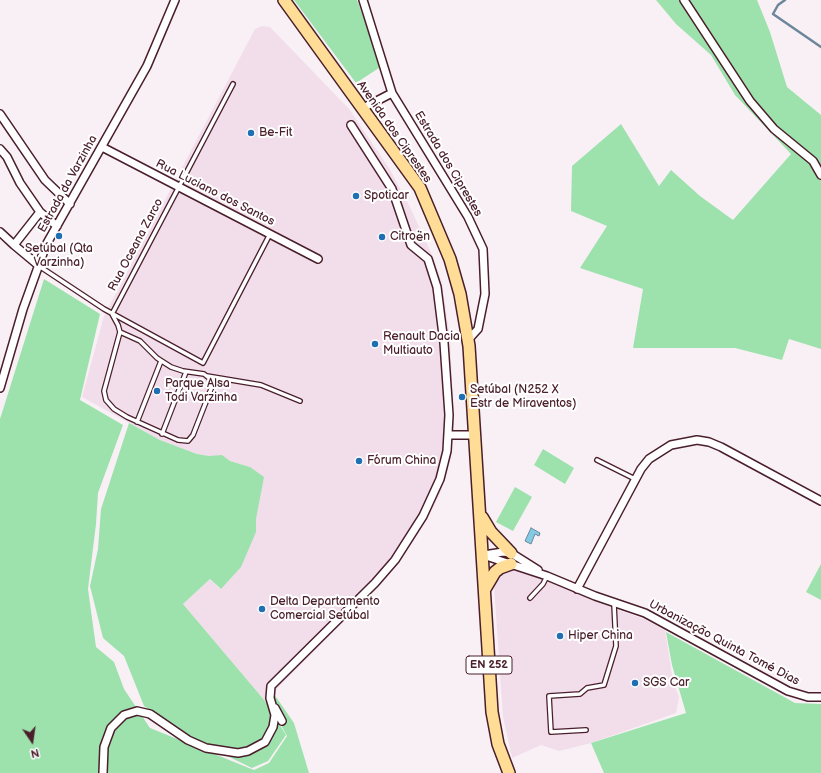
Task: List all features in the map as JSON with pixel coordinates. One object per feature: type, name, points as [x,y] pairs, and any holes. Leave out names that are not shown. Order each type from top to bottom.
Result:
[{"type":"main road","name":"Avenida dos Ciprestes","points":[[284,0],[420,188],[438,226],[450,258],[460,294],[468,340],[475,435]]},
{"type":"main road","name":"EN 252","points":[[475,435],[492,712],[498,744],[509,773]]},
{"type":"main road","points":[[480,514],[511,559],[495,572],[485,590]]},
{"type":"street","name":"Estrada da Varzinha","points":[[0,388],[2,374],[38,265],[57,226],[147,66],[175,0]]},
{"type":"street","name":"Estrada dos Ciprestes","points":[[363,0],[392,93],[468,217],[484,249],[485,294],[478,329],[468,340]]},
{"type":"street","points":[[684,0],[750,101],[774,129],[813,161],[821,175]]},
{"type":"street","points":[[362,108],[392,93]]},
{"type":"street","points":[[0,114],[45,180],[70,204]]},
{"type":"street","points":[[282,720],[270,698],[270,686],[375,583],[396,560],[423,516],[434,494],[445,461],[448,435],[448,383],[437,287],[431,266],[423,254],[411,245],[392,189],[351,125]]},
{"type":"street","name":"Rua Luciano dos Santos","points":[[102,147],[318,259]]},
{"type":"street","points":[[0,149],[7,157],[20,183],[40,212],[57,226]]},
{"type":"street","points":[[14,245],[40,212]]},
{"type":"street","points":[[0,232],[38,265]]},
{"type":"street","points":[[448,435],[475,435]]},
{"type":"street","points":[[577,589],[635,479],[649,459],[660,450],[682,442],[698,440],[721,447],[821,501]]},
{"type":"street","points":[[483,555],[503,552],[511,559],[547,576]]},
{"type":"street","points":[[483,555],[511,559],[547,576]]},
{"type":"street","name":"Urbanização Quinta Tomé Dias","points":[[547,576],[614,604],[645,613],[788,691],[808,697],[821,697]]},
{"type":"street","points":[[103,773],[103,756],[107,737],[118,720],[130,712],[143,711],[150,714],[188,740],[206,748],[238,753],[256,748],[270,736],[275,715],[274,706]]},
{"type":"lane","name":"Rua Oceana Zarco","points":[[112,314],[233,84]]},
{"type":"lane","points":[[38,265],[112,314],[203,363],[270,234]]},
{"type":"lane","points":[[112,314],[120,332],[104,391],[104,397],[114,409],[162,434],[182,442],[188,441],[191,438],[211,389],[212,383],[208,376]]},
{"type":"lane","points":[[120,332],[140,341],[161,361],[177,370],[261,385],[300,401]]},
{"type":"lane","points":[[137,422],[161,361]]},
{"type":"lane","points":[[162,434],[186,372]]},
{"type":"lane","points":[[597,460],[635,479]]},
{"type":"lane","points":[[530,598],[543,584],[547,576]]},
{"type":"lane","points":[[586,730],[551,732],[549,696],[580,694],[587,688],[604,685],[616,646],[614,604]]},
{"type":"shaded area","points":[[262,26],[270,27],[349,109],[389,168],[409,205],[434,259],[442,283],[450,338],[454,424],[450,460],[441,491],[430,514],[412,543],[374,591],[265,701],[183,604],[210,579],[220,589],[256,532],[250,467],[230,461],[222,456],[197,454],[160,440],[82,397],[104,316],[255,29]]},
{"type":"shaded area","points":[[510,569],[539,578],[644,619],[665,630],[673,681],[679,697],[676,713],[591,743],[559,751],[541,745],[512,758],[503,717],[494,585],[499,574]]},
{"type":"green space","points":[[294,0],[357,0],[382,66],[356,83]]},
{"type":"green space","points":[[656,0],[757,0],[770,32],[787,87],[821,115],[821,349],[789,339],[782,360],[735,348],[633,348],[643,289],[580,268],[607,226],[571,211],[572,166],[621,124],[659,186],[671,170],[700,196],[733,220],[791,154],[735,95],[711,55],[676,24]]},
{"type":"green space","points":[[44,279],[100,314],[80,400],[123,425],[98,493],[96,524],[88,589],[96,647],[114,662],[124,689],[150,728],[254,770],[269,763],[287,736],[268,702],[274,694],[294,723],[309,773],[0,773],[0,419]]},
{"type":"green space","points":[[129,423],[160,440],[197,454],[209,456],[222,455],[230,461],[250,467],[264,477],[256,519],[256,532],[241,567],[221,589],[210,579],[183,604],[265,701],[286,735],[268,761],[252,768],[190,738],[144,706],[124,656],[103,638],[90,586],[98,549],[101,509]]},
{"type":"green space","points":[[543,449],[574,468],[565,484],[534,465]]},
{"type":"green space","points":[[515,487],[532,497],[513,531],[496,522]]},
{"type":"green space","points":[[821,564],[821,600],[806,592]]},
{"type":"green space","points":[[666,632],[795,703],[821,704],[821,773],[604,773],[591,743],[686,713],[672,665]]},
{"type":"water","points":[[531,528],[540,533],[539,536],[535,534],[531,544],[525,541]]},
{"type":"waterway","points":[[785,0],[778,5],[773,14],[821,47]]},
{"type":"place","name":"Be-Fit","points":[[251,133]]},
{"type":"place","name":"Spoticar","points":[[356,196]]},
{"type":"place","name":"Setúbal (Qta Varzinha)","points":[[59,236]]},
{"type":"place","name":"Citroën","points":[[382,237]]},
{"type":"place","name":"Renault Dacia Multiauto","points":[[375,344]]},
{"type":"place","name":"Parque Alsa Todi Varzinha","points":[[157,391]]},
{"type":"place","name":"Setúbal (N252 X Estr de Miraventos)","points":[[462,397]]},
{"type":"place","name":"Fórum China","points":[[359,461]]},
{"type":"place","name":"Delta Departamento Comercial Setúbal","points":[[262,609]]},
{"type":"place","name":"Hiper China","points":[[560,636]]},
{"type":"place","name":"SGS Car","points":[[635,683]]}]
